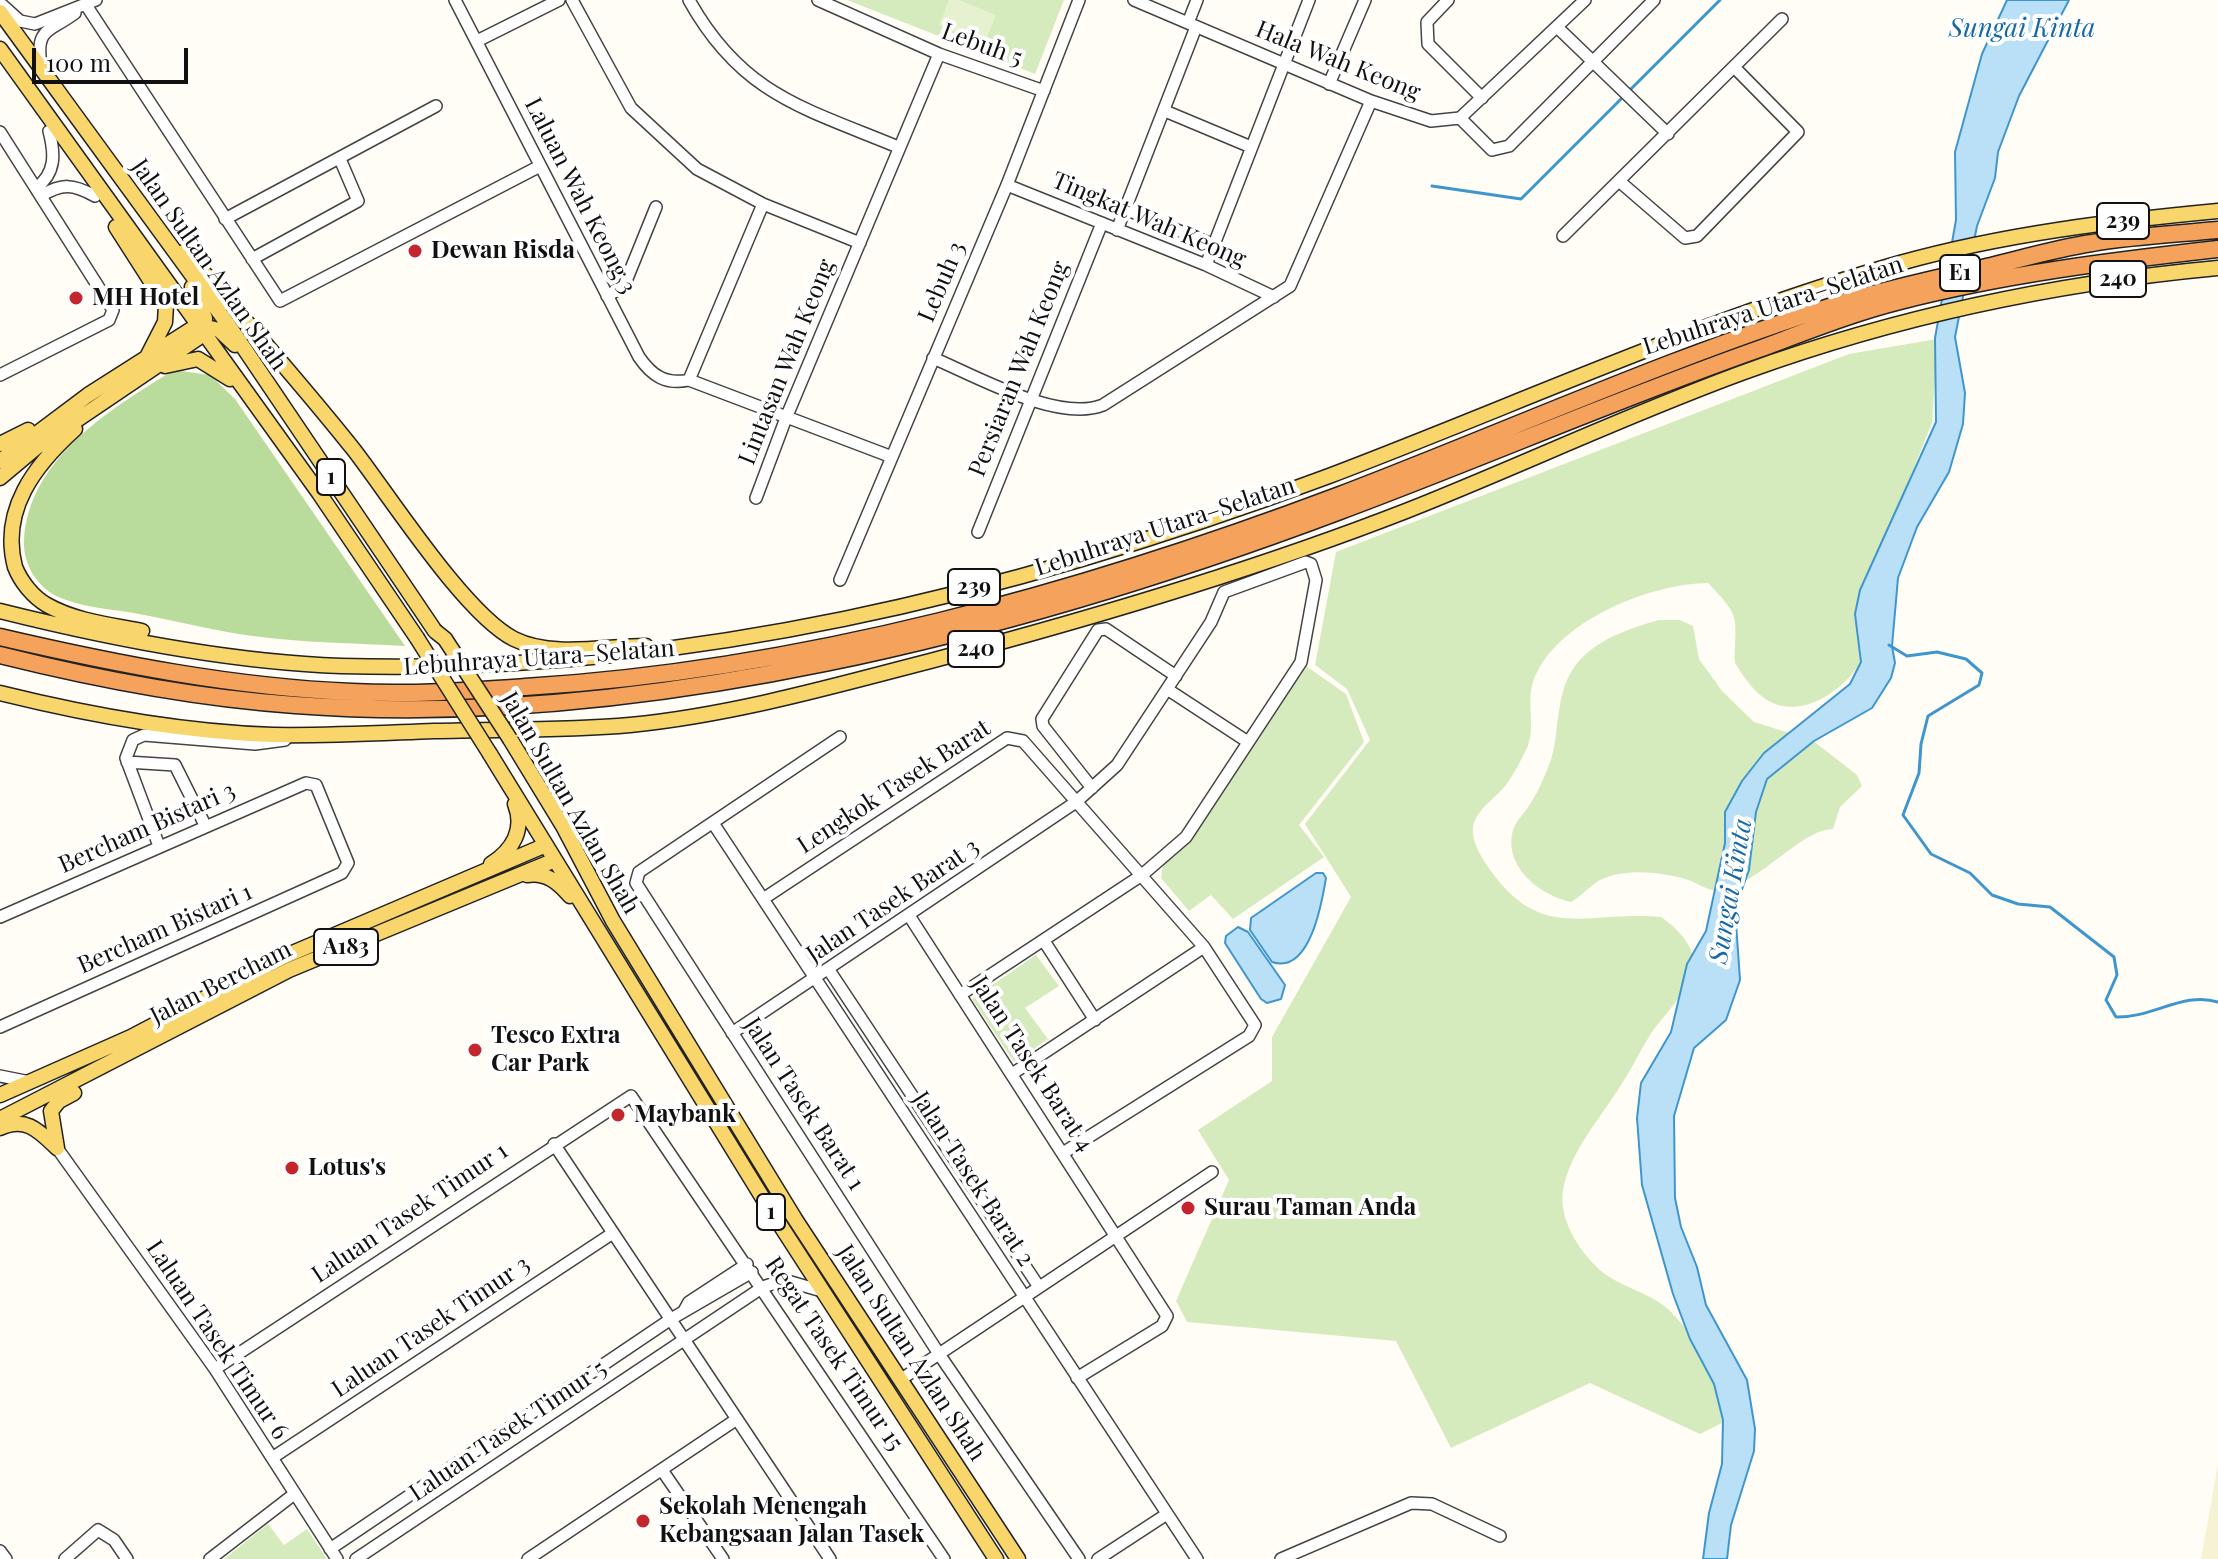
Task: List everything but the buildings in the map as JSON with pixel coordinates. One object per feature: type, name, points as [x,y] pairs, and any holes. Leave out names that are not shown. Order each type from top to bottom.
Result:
[{"type":"highway","name":"Lebuhraya Utara–Selatan","points":[[0,637],[99,660],[181,673],[353,692],[423,693],[564,685],[728,666],[980,609],[1171,555],[1339,495],[1686,357],[1899,294],[2021,267],[2092,243],[2218,230]]},
{"type":"highway","name":"Lebuhraya Utara–Selatan","points":[[2021,267],[2065,266],[2218,249]]},
{"type":"highway","name":"Lebuhraya Utara–Selatan","points":[[0,655],[63,671],[167,688],[291,705],[352,708],[430,709],[559,703],[726,681],[997,621],[1193,563],[1341,511],[1653,386],[1899,294]]},
{"type":"main road","name":"Jalan Sultan Azlan Shah","points":[[0,14],[41,65],[245,353],[435,631],[445,639],[795,1219],[903,1378],[1018,1559]]},
{"type":"main road","points":[[0,14],[194,307]]},
{"type":"main road","name":"Jalan Sultan Azlan Shah","points":[[0,49],[194,307],[202,328],[247,395],[417,638],[553,851],[822,1291],[996,1559]]},
{"type":"main road","points":[[0,62],[95,196],[166,305],[165,322],[146,366]]},
{"type":"main road","name":"239","points":[[0,611],[74,629],[258,659],[335,666],[494,664],[617,657],[702,645],[849,618],[1133,543],[1328,476],[1754,310],[1904,262],[2029,235],[2218,211]]},
{"type":"main road","points":[[147,216],[166,230],[265,344],[352,448],[450,576],[495,626],[514,639],[553,649],[702,645]]},
{"type":"main road","name":"240","points":[[0,693],[113,718],[192,729],[321,735],[545,731],[633,725],[702,715],[852,682],[1150,600],[1310,547],[1743,372],[1906,321],[2018,296],[2148,274],[2218,268]]},
{"type":"main road","points":[[0,461],[202,328],[219,330],[245,353]]},
{"type":"main road","points":[[146,366],[198,359],[224,373],[247,395]]},
{"type":"main road","points":[[0,444],[92,400]]},
{"type":"main road","points":[[0,478],[92,400]]},
{"type":"main road","points":[[92,400],[89,418],[42,460],[15,504],[8,533],[18,575],[36,597],[66,614],[211,644],[258,659]]},
{"type":"main road","points":[[506,741],[555,829],[553,851],[570,854],[587,872]]},
{"type":"main road","points":[[377,918],[382,911],[503,855],[514,843],[519,814],[504,777]]},
{"type":"main road","name":"Jalan Bercham","points":[[29,1105],[144,1048],[289,970],[510,877],[553,851]]},
{"type":"main road","name":"Jalan Bercham","points":[[0,1095],[131,1037],[283,957],[553,851]]},
{"type":"main road","points":[[510,877],[539,873],[552,878],[601,933]]},
{"type":"main road","points":[[57,1148],[51,1113],[59,1101],[125,1064],[144,1048]]},
{"type":"main road","points":[[2,1113],[15,1099],[29,1105],[52,1124]]},
{"type":"main road","points":[[0,1128],[26,1123],[57,1148]]},
{"type":"street","name":"Laluan Wah Keong 3","points":[[455,0],[646,367],[668,382],[689,380],[892,457]]},
{"type":"street","points":[[477,41],[559,0]]},
{"type":"street","points":[[572,0],[631,108],[697,169],[763,204],[860,243]]},
{"type":"street","points":[[689,0],[720,50],[766,88],[898,147]]},
{"type":"street","name":"Lebuh 5","points":[[818,0],[939,54],[1044,91]]},
{"type":"street","name":"Lebuh 3","points":[[840,580],[1007,185],[1079,0]]},
{"type":"street","name":"Hala Wah Keong","points":[[1134,0],[1371,101],[1431,121],[1460,118]]},
{"type":"street","points":[[1117,230],[1165,111],[1197,0]]},
{"type":"street","points":[[1206,265],[1309,0]]},
{"type":"street","points":[[1329,84],[1365,0]]},
{"type":"street","points":[[1448,0],[1427,22],[1428,44],[1482,98]]},
{"type":"street","points":[[1585,0],[1460,118],[1481,143],[1492,150],[1509,146],[1654,0]]},
{"type":"street","points":[[0,3],[13,17],[27,23],[44,21],[88,4]]},
{"type":"street","points":[[41,65],[39,45],[43,33],[88,4]]},
{"type":"street","points":[[88,4],[280,301],[540,166]]},
{"type":"street","points":[[1563,236],[1782,19]]},
{"type":"street","points":[[1558,28],[1668,134]]},
{"type":"street","name":"Lintasan Wah Keong","points":[[756,498],[786,418],[939,54]]},
{"type":"street","points":[[1619,181],[1685,238],[1697,236],[1798,132],[1734,67]]},
{"type":"street","points":[[933,358],[1032,399],[1076,411],[1103,405],[1293,282],[1371,101]]},
{"type":"street","points":[[225,219],[436,106]]},
{"type":"street","points":[[1165,111],[1251,147]]},
{"type":"street","points":[[39,192],[52,170],[54,154],[49,131]]},
{"type":"street","points":[[0,375],[111,317],[112,307],[2,140]]},
{"type":"street","points":[[252,259],[358,201],[340,159]]},
{"type":"street","points":[[39,192],[70,185],[95,196]]},
{"type":"street","name":"Tingkat Wah Keong","points":[[1007,185],[1206,265],[1274,297]]},
{"type":"street","points":[[689,380],[763,204]]},
{"type":"street","points":[[607,296],[624,286],[656,207]]},
{"type":"street","name":"Tingkat Wah Keong","points":[[1125,209],[1214,245]]},
{"type":"street","name":"Persiaran Wah Keong","points":[[978,532],[1102,223]]},
{"type":"street","name":"Jalan Tasek Barat 3","points":[[732,1033],[910,917],[1076,802],[1117,765],[1211,622],[1220,596],[1306,562],[1311,564],[1316,576],[1301,662],[1248,742]]},
{"type":"street","points":[[1092,788],[1043,726],[1042,719],[1098,630],[1106,629],[1176,676]]},
{"type":"street","points":[[960,995],[1142,875],[1186,837],[1248,742],[1167,689]]},
{"type":"street","points":[[159,846],[127,762],[127,748],[133,740],[144,735],[255,744],[321,735]]},
{"type":"street","name":"Jalan Tasek Barat 1","points":[[840,737],[639,872],[636,883],[939,1354],[1079,1559]]},
{"type":"street","name":"Lengkok Tasek Barat","points":[[763,899],[1007,738],[1023,741],[1204,947],[1253,1020],[1255,1030],[1063,1153]]},
{"type":"street","points":[[127,762],[175,765],[205,825]]},
{"type":"street","name":"Bercham Bistari 3","points":[[0,917],[205,825],[312,782],[348,863],[347,869]]},
{"type":"street","name":"Jalan Tasek Barat 2","points":[[713,823],[1197,1559]]},
{"type":"street","name":"Bercham Bistari 1","points":[[0,1027],[347,869]]},
{"type":"street","name":"Jalan Tasek Barat 4","points":[[910,917],[1117,1236],[1166,1319],[1162,1326],[1077,1378]]},
{"type":"street","points":[[1044,941],[1095,1020]]},
{"type":"street","points":[[1012,1074],[1204,947]]},
{"type":"street","points":[[829,970],[1039,1287]]},
{"type":"street","points":[[0,1076],[30,1082]]},
{"type":"street","name":"Laluan Tasek Timur 1","points":[[215,1369],[631,1096]]},
{"type":"street","name":"Regat Tasek Timur 15","points":[[631,1096],[944,1559]]},
{"type":"street","points":[[554,1144],[830,1559]]},
{"type":"street","name":"Laluan Tasek Timur 6","points":[[57,1148],[215,1369],[333,1554]]},
{"type":"street","points":[[903,1378],[1212,1172]]},
{"type":"street","name":"Laluan Tasek Timur 3","points":[[272,1458],[613,1233]]},
{"type":"street","points":[[333,1554],[684,1311],[689,1302],[749,1268]]},
{"type":"street","points":[[763,1287],[784,1280],[822,1291]]},
{"type":"street","name":"Laluan Tasek Timur 5","points":[[356,1559],[763,1287]]},
{"type":"street","points":[[528,1559],[737,1419]]},
{"type":"street","points":[[662,1470],[723,1559]]},
{"type":"street","points":[[210,1559],[293,1495]]},
{"type":"street","points":[[1281,1559],[1411,1503],[1432,1504],[1500,1536]]},
{"type":"street","points":[[1098,1559],[1167,1514]]},
{"type":"street","points":[[65,1559],[98,1530],[114,1540],[127,1559]]},
{"type":"street","points":[[0,1551],[6,1559]]},
{"type":"shaded area","points":[[2218,1464],[2218,1559],[2201,1559]]},
{"type":"green space","points":[[847,0],[1064,0],[1035,74]]},
{"type":"green space","points":[[949,0],[959,0],[996,15],[984,44],[939,25]]},
{"type":"green space","points":[[1937,339],[1932,423],[1906,487],[1861,662],[1844,683],[1806,705],[1778,705],[1756,691],[1735,663],[1735,620],[1708,583],[1658,590],[1632,599],[1582,625],[1561,641],[1544,661],[1531,690],[1531,732],[1527,748],[1509,781],[1482,809],[1473,827],[1476,845],[1488,867],[1510,893],[1529,908],[1568,918],[1661,917],[1676,929],[1689,946],[1693,959],[1685,989],[1652,1032],[1581,1146],[1568,1171],[1562,1197],[1566,1220],[1584,1253],[1600,1270],[1618,1282],[1665,1307],[1693,1338],[1720,1390],[1728,1420],[1700,1434],[1590,1383],[1451,1448],[1396,1341],[1187,1322],[1176,1301],[1229,1180],[1198,1130],[1272,1081],[1272,1037],[1351,897],[1305,824],[1370,740],[1347,689],[1315,665],[1336,552],[1849,354]]},
{"type":"green space","points":[[174,370],[210,375],[235,399],[405,646],[291,640],[224,631],[79,604],[53,594],[39,582],[26,559],[24,541],[29,512],[40,485],[76,439],[124,402]]},
{"type":"green space","points":[[1659,620],[1680,620],[1693,626],[1699,659],[1722,691],[1754,722],[1812,740],[1857,775],[1862,786],[1840,807],[1833,829],[1807,838],[1751,878],[1736,885],[1716,890],[1675,877],[1631,873],[1600,880],[1571,902],[1559,898],[1536,886],[1527,877],[1513,856],[1511,843],[1516,823],[1536,794],[1551,760],[1564,688],[1575,666],[1592,649],[1625,631]]},
{"type":"green space","points":[[1306,666],[1346,694],[1364,742],[1299,825],[1324,857],[1233,919],[1211,895],[1189,911],[1161,878],[1163,863],[1190,842]]},
{"type":"green space","points":[[1036,955],[1059,986],[1025,1008],[1048,1039],[1014,1062],[972,999]]},
{"type":"green space","points":[[268,1524],[284,1545],[307,1529],[327,1559],[224,1559]]},
{"type":"water","name":"Sungai Kinta","points":[[2007,0],[2069,0],[2019,96],[1998,152],[1995,178],[1977,226],[1955,337],[1965,393],[1963,424],[1949,472],[1917,527],[1898,578],[1892,646],[1895,663],[1891,678],[1872,708],[1814,741],[1767,779],[1756,812],[1749,870],[1735,909],[1740,980],[1726,1020],[1694,1048],[1674,1116],[1675,1198],[1681,1227],[1697,1267],[1706,1305],[1747,1380],[1755,1429],[1754,1451],[1731,1525],[1727,1559],[1703,1559],[1709,1513],[1722,1464],[1723,1420],[1714,1384],[1690,1339],[1673,1294],[1642,1185],[1637,1118],[1641,1083],[1671,1032],[1687,964],[1706,931],[1725,843],[1725,812],[1742,781],[1764,753],[1850,684],[1861,662],[1855,614],[1860,590],[1936,422],[1935,338],[1956,220],[1955,152],[1982,54]]},
{"type":"water","points":[[1316,873],[1323,873],[1326,878],[1312,934],[1296,958],[1285,963],[1272,962],[1250,930],[1251,918]]},
{"type":"water","points":[[1238,927],[1248,932],[1285,985],[1281,999],[1267,1003],[1261,999],[1225,943],[1226,936]]},
{"type":"waterway","points":[[1432,186],[1521,199],[1720,0]]},
{"type":"waterway","points":[[1889,645],[1907,656],[1937,652],[1966,659],[1982,673],[1979,685],[1928,716],[1921,744],[1919,773],[1903,815],[1931,854],[1970,873],[1992,895],[2018,904],[2050,907],[2114,957],[2117,975],[2106,1000],[2116,1017],[2143,1014],[2193,1000],[2218,1002]]},
{"type":"place","name":"Dewan Risda","points":[[415,251]]},
{"type":"place","name":"MH Hotel","points":[[76,298]]},
{"type":"place","name":"Tesco Extra Car Park","points":[[475,1050]]},
{"type":"place","name":"Maybank","points":[[618,1115]]},
{"type":"place","name":"Lotus's","points":[[292,1168]]},
{"type":"place","name":"Surau Taman Anda","points":[[1188,1208]]},
{"type":"place","name":"Sekolah Menengah Kebangsaan Jalan Tasek","points":[[643,1521]]}]
